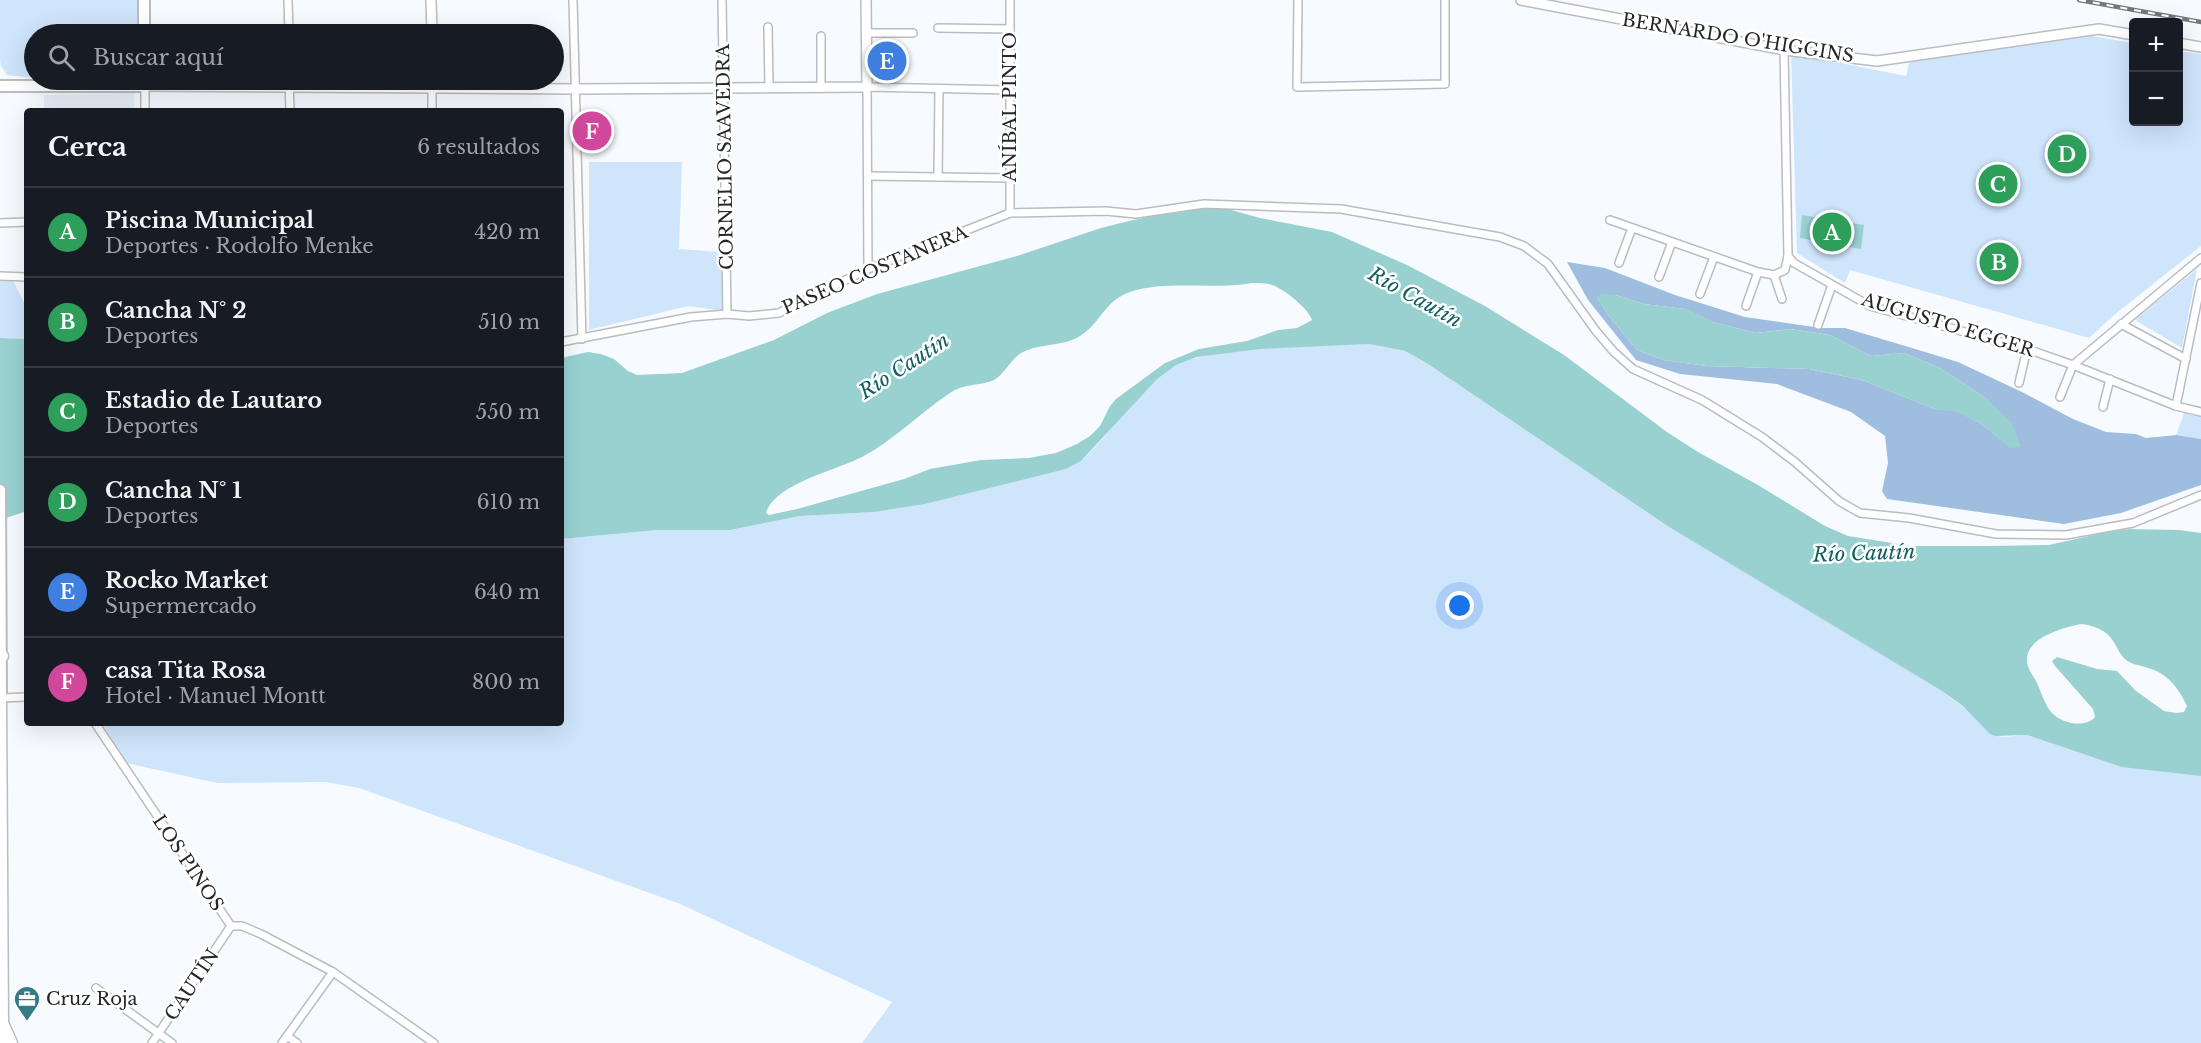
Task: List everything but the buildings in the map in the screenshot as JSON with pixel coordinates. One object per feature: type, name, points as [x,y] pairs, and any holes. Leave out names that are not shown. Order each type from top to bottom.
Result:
[{"type":"highway","points":[[1,698],[2,1023],[10,1043]]},
{"type":"main road","points":[[144,0],[144,24]]},
{"type":"main road","points":[[0,86],[24,86]]},
{"type":"main road","points":[[0,490],[1,698]]},
{"type":"street","points":[[288,0],[289,24]]},
{"type":"street","points":[[431,0],[432,24]]},
{"type":"street","points":[[573,0],[582,339]]},
{"type":"street","name":"CORNELIO SAAVEDRA","points":[[723,0],[727,314]]},
{"type":"street","points":[[866,0],[868,269]]},
{"type":"street","name":"ANÍBAL PINTO","points":[[1010,0],[1010,213]]},
{"type":"street","points":[[1298,0],[1297,87],[1444,84],[1445,0]]},
{"type":"street","name":"BERNARDO O'HIGGINS","points":[[1521,0],[1784,50],[1877,61],[2099,29],[2129,34]]},
{"type":"street","points":[[768,27],[769,88]]},
{"type":"street","points":[[938,28],[1010,29]]},
{"type":"street","points":[[867,33],[913,33]]},
{"type":"street","points":[[821,36],[821,88]]},
{"type":"street","points":[[2183,44],[2201,47]]},
{"type":"street","points":[[1610,220],[1758,272],[1774,275],[1785,270],[1788,256],[1784,50]]},
{"type":"street","points":[[564,88],[867,87],[1010,90]]},
{"type":"street","points":[[939,89],[939,177]]},
{"type":"street","points":[[145,90],[145,108]]},
{"type":"street","points":[[289,90],[290,108]]},
{"type":"street","points":[[432,90],[432,108]]},
{"type":"street","points":[[868,176],[1010,178]]},
{"type":"street","points":[[1010,213],[1106,211],[1136,214],[1204,204],[1341,209],[1509,240],[1533,251],[1548,264],[1596,331],[1633,369],[1702,400],[1762,437],[1795,462],[1839,501],[1860,513],[1909,518],[1996,534],[2067,535],[2133,523],[2201,495]]},
{"type":"street","name":"PASEO COSTANERA","points":[[564,342],[691,317],[779,313],[868,269],[1010,213]]},
{"type":"street","points":[[0,223],[24,222]]},
{"type":"street","points":[[1620,263],[1632,228]]},
{"type":"street","points":[[1659,277],[1672,242]]},
{"type":"street","name":"AUGUSTO EGGER","points":[[1788,256],[1794,263],[1870,306],[2027,349],[2176,406],[2201,412]]},
{"type":"street","points":[[1700,294],[1714,257]]},
{"type":"street","points":[[2060,397],[2073,365],[2201,258]]},
{"type":"street","points":[[1746,306],[1758,272]]},
{"type":"street","points":[[1774,275],[1782,299]]},
{"type":"street","points":[[0,276],[24,277]]},
{"type":"street","points":[[2176,406],[2201,283]]},
{"type":"street","points":[[1818,325],[1832,285]]},
{"type":"street","points":[[2121,324],[2186,359]]},
{"type":"street","points":[[2019,383],[2027,349]]},
{"type":"street","points":[[2103,407],[2110,379]]},
{"type":"street","points":[[1,698],[24,697]]},
{"type":"street","name":"LOS PINOS","points":[[97,726],[231,926],[242,926],[261,934],[333,972],[434,1043]]},
{"type":"street","name":"CAUTÍN","points":[[152,1043],[231,926]]},
{"type":"street","points":[[282,1043],[333,972]]},
{"type":"street","points":[[96,988],[172,1043]]},
{"type":"street","points":[[2,1023],[2,1043]]},
{"type":"street","points":[[287,1036],[297,1043]]},
{"type":"shaded area","points":[[0,0],[139,0],[140,24],[24,24],[24,77],[7,75],[1,66]]},
{"type":"shaded area","points":[[2080,34],[2129,42],[2129,126],[2183,126],[2183,52],[2201,54],[2201,246],[2114,315],[2089,338],[1850,270],[1845,283],[1797,253],[1791,53],[1906,76],[1910,59]]},
{"type":"shaded area","points":[[134,93],[134,108],[44,108],[44,95]]},
{"type":"shaded area","points":[[589,162],[682,162],[679,249],[720,252],[724,311],[688,306],[589,330]]},
{"type":"shaded area","points":[[1567,262],[1605,268],[1675,295],[1745,317],[1821,328],[1845,328],[1912,348],[1958,362],[2073,419],[2106,432],[2136,434],[2146,438],[2176,435],[2201,439],[2201,485],[2121,513],[2064,524],[1887,499],[1882,491],[1888,463],[1885,436],[1851,412],[1777,384],[1680,374],[1636,360],[1588,300]],"holes":[[[1616,295],[1644,304],[1685,309],[1712,322],[1756,333],[1790,329],[1830,335],[1871,356],[1904,353],[1940,368],[1987,399],[2010,447],[1980,423],[1957,411],[1935,409],[1862,380],[1809,369],[1707,366],[1663,360],[1637,350],[1609,316],[1597,297]]]},
{"type":"shaded area","points":[[2197,269],[2182,348],[2135,320]]},
{"type":"shaded area","points":[[0,273],[11,277],[24,302],[24,339],[0,338]]},
{"type":"shaded area","points":[[1369,344],[1405,351],[1425,362],[1669,527],[1942,691],[1973,714],[1990,734],[2002,737],[2027,735],[2083,754],[2201,776],[2201,1043],[862,1043],[892,1002],[680,904],[359,788],[326,782],[217,783],[126,763],[104,726],[564,726],[564,539],[657,530],[730,530],[800,516],[875,512],[925,504],[1065,469],[1081,461],[1154,381],[1166,371],[1184,362],[1234,351]]},
{"type":"shaded area","points":[[2186,408],[2201,412],[2201,439],[2176,435]]},
{"type":"water","name":"Río Cautín","points":[[1224,208],[1260,218],[1332,232],[1407,265],[1485,306],[1564,355],[1667,432],[1698,452],[1825,526],[1848,536],[1911,546],[1990,546],[2049,545],[2130,529],[2201,533],[2201,776],[2122,767],[2027,735],[1995,736],[1990,734],[1963,706],[1942,691],[1669,527],[1425,362],[1405,351],[1369,344],[1259,349],[1197,357],[1176,365],[1157,379],[1081,461],[1066,469],[925,504],[875,512],[800,516],[730,530],[657,530],[564,539],[564,357],[588,352],[614,359],[628,371],[637,375],[682,373],[774,340],[827,313],[877,294],[1017,256],[1101,228],[1190,209]],"holes":[[[1262,283],[1282,290],[1301,305],[1312,320],[1297,328],[1278,330],[1247,341],[1199,349],[1165,363],[1116,399],[1100,426],[1077,444],[1056,453],[1029,458],[981,460],[930,469],[904,479],[797,509],[769,515],[766,513],[771,503],[793,486],[874,450],[950,393],[994,380],[1023,352],[1066,342],[1080,336],[1093,325],[1108,306],[1121,296],[1144,288]],[[2081,624],[2094,627],[2107,634],[2126,660],[2155,670],[2167,677],[2184,699],[2187,706],[2184,712],[2164,711],[2136,691],[2117,671],[2097,669],[2057,657],[2052,661],[2055,666],[2093,709],[2095,717],[2080,724],[2068,722],[2053,714],[2045,703],[2029,669],[2027,659],[2029,650],[2035,643],[2053,632]]]},
{"type":"water","points":[[1802,215],[1864,225],[1861,249],[1800,238]]},
{"type":"water","points":[[1602,294],[1616,295],[1644,304],[1686,309],[1712,322],[1756,333],[1790,329],[1830,335],[1871,356],[1904,353],[1940,368],[1987,399],[2012,423],[2021,447],[2010,448],[1980,423],[1957,412],[1935,409],[1862,380],[1809,369],[1707,366],[1663,360],[1637,350],[1609,316],[1597,297]]},
{"type":"water","points":[[0,338],[24,339],[24,512],[0,520]]},
{"type":"railway","points":[[2079,0],[2201,22]]},
{"type":"place","name":"Rocko Market","points":[[887,61]]},
{"type":"place","name":"casa Tita Rosa","points":[[592,131]]},
{"type":"place","name":"Cancha N° 1","points":[[2067,154]]},
{"type":"place","name":"Estadio de Lautaro","points":[[1998,184]]},
{"type":"place","name":"Piscina Municipal","points":[[1832,232]]},
{"type":"place","name":"Cancha N° 2","points":[[1999,262]]},
{"type":"place","name":"Cruz Roja","points":[[27,1022]]}]
